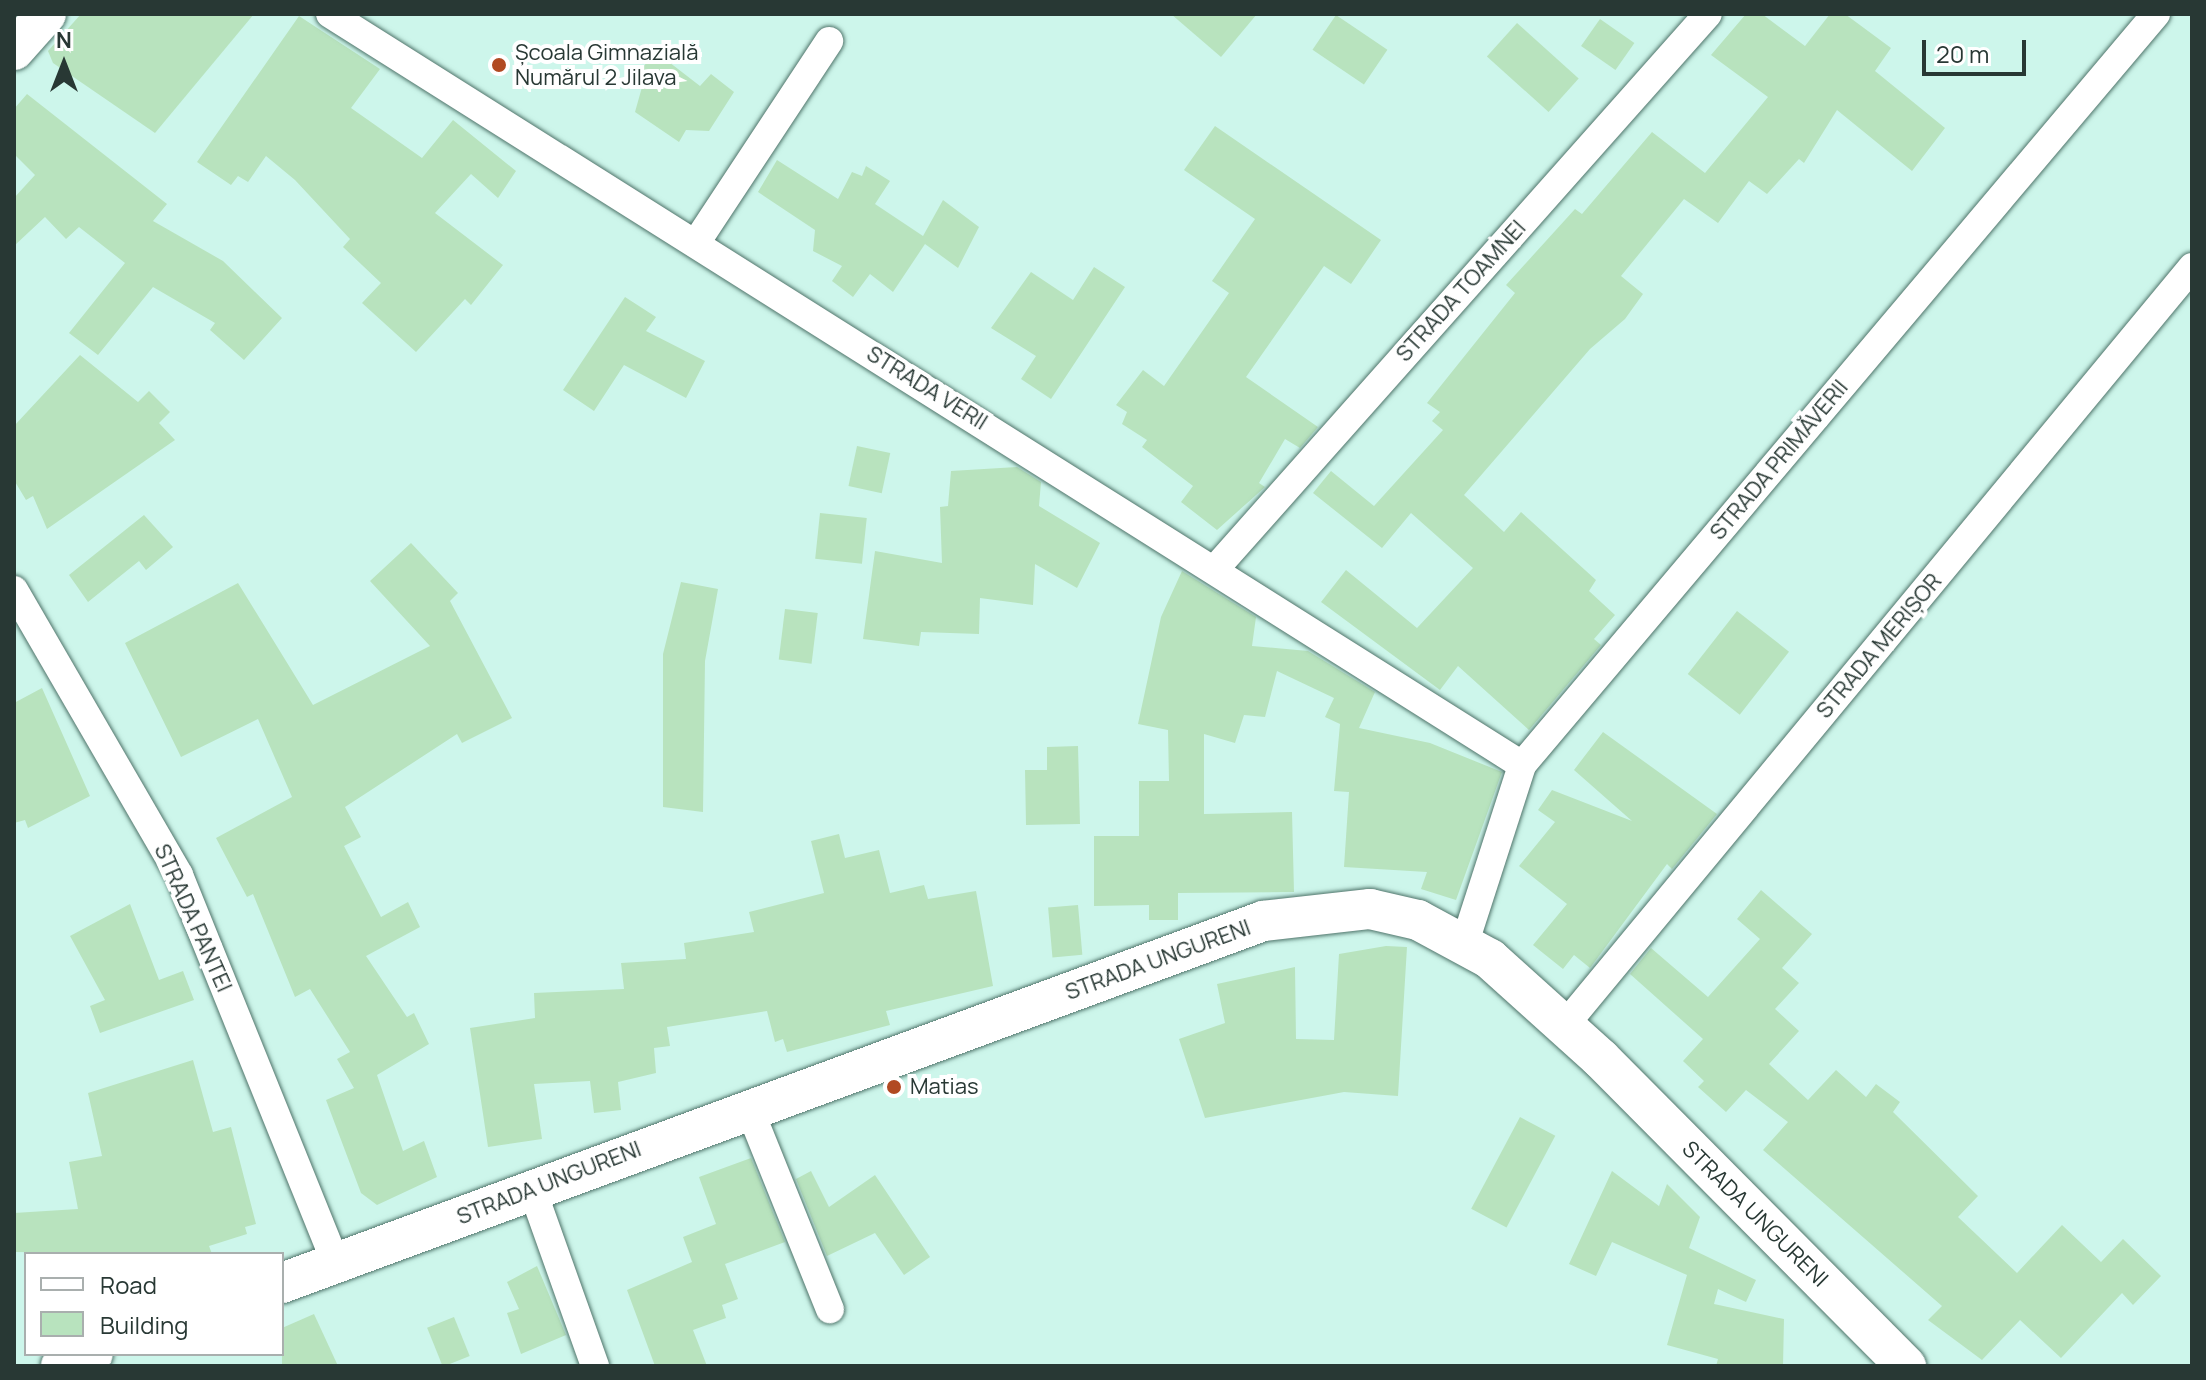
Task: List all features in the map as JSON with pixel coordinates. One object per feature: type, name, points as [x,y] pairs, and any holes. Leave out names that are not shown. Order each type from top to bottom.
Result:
[{"type":"main road","points":[[14,50],[46,14]]},
{"type":"main road","name":"STRADA UNGURENI","points":[[284,1282],[749,1108],[1263,921],[1370,909],[1465,942],[1565,1025],[1906,1366]]},
{"type":"main road","points":[[61,1366],[88,1356]]},
{"type":"street","name":"STRADA VERII","points":[[330,14],[1522,765]]},
{"type":"street","name":"STRADA TOAMNEI","points":[[1215,569],[1708,14]]},
{"type":"street","name":"STRADA PRIMĂVERII","points":[[1465,942],[1522,765],[2156,14]]},
{"type":"street","points":[[696,243],[829,41]]},
{"type":"street","name":"STRADA MERIȘOR","points":[[1565,1025],[2192,267]]},
{"type":"street","name":"STRADA PANTEI","points":[[14,590],[179,875],[336,1263]]},
{"type":"street","points":[[749,1108],[830,1309]]},
{"type":"street","points":[[532,1189],[595,1366]]},
{"type":"building","points":[[81,14],[254,14],[155,133],[53,63],[48,51]]},
{"type":"building","points":[[1171,14],[1257,14],[1221,57]]},
{"type":"building","points":[[1746,14],[1762,14],[1805,46],[1830,14],[1845,14],[1891,48],[1875,71],[1945,128],[1912,171],[1837,110],[1804,163],[1799,159],[1767,194],[1749,181],[1718,223],[1684,199],[1621,276],[1643,294],[1625,319],[1590,349],[1464,495],[1504,532],[1521,512],[1596,580],[1589,591],[1615,615],[1594,639],[1601,645],[1529,730],[1458,666],[1440,690],[1321,602],[1346,570],[1417,628],[1473,568],[1411,513],[1382,548],[1313,493],[1331,471],[1374,506],[1443,430],[1432,421],[1440,412],[1427,403],[1515,293],[1506,285],[1575,209],[1582,214],[1652,132],[1705,173],[1768,97],[1711,55]]},
{"type":"building","points":[[1336,15],[1387,50],[1364,84],[1313,50]]},
{"type":"building","points":[[299,16],[380,69],[351,108],[422,158],[453,120],[516,171],[498,198],[471,174],[435,213],[503,265],[471,305],[465,299],[416,352],[362,303],[381,283],[343,247],[350,239],[295,180],[266,156],[248,182],[238,176],[231,185],[197,162]]},
{"type":"building","points":[[1600,19],[1634,43],[1615,70],[1581,46]]},
{"type":"building","points":[[1517,23],[1579,79],[1549,112],[1487,56]]},
{"type":"building","points":[[656,52],[700,86],[711,74],[734,92],[709,131],[686,130],[679,142],[635,112],[644,80],[635,76]]},
{"type":"building","points":[[27,94],[167,204],[153,221],[223,261],[282,318],[244,360],[210,330],[215,323],[153,287],[98,355],[69,333],[125,263],[79,227],[66,239],[45,217],[14,246],[14,198],[35,175],[14,154],[14,109]]},
{"type":"building","points":[[1215,126],[1381,240],[1351,284],[1324,266],[1246,377],[1318,427],[1300,448],[1285,439],[1259,483],[1265,487],[1217,530],[1181,502],[1193,486],[1142,447],[1147,440],[1122,424],[1127,412],[1116,405],[1143,370],[1164,386],[1229,293],[1212,281],[1255,219],[1184,170]]},
{"type":"building","points":[[777,160],[838,199],[852,172],[862,176],[866,166],[890,181],[875,204],[923,236],[943,200],[979,227],[958,268],[925,244],[893,292],[870,274],[853,297],[832,281],[842,266],[813,251],[815,230],[758,192]]},
{"type":"building","points":[[1094,267],[1125,287],[1051,399],[1021,379],[1036,356],[991,328],[1031,272],[1073,300]]},
{"type":"building","points":[[625,297],[656,317],[646,331],[705,361],[686,398],[624,365],[594,411],[563,390]]},
{"type":"building","points":[[80,355],[138,402],[149,391],[170,412],[159,423],[175,440],[47,529],[33,496],[26,500],[14,480],[14,426]]},
{"type":"building","points":[[857,446],[890,453],[882,493],[848,486]]},
{"type":"building","points":[[1017,467],[1041,482],[1039,506],[1100,543],[1077,588],[1035,564],[1033,605],[980,598],[979,634],[921,632],[919,646],[863,639],[875,551],[942,563],[940,507],[948,506],[951,471]]},
{"type":"building","points":[[820,513],[867,518],[862,564],[815,559]]},
{"type":"building","points":[[144,515],[173,547],[146,570],[139,561],[88,602],[69,575]]},
{"type":"building","points":[[411,543],[458,593],[450,601],[512,718],[462,743],[457,734],[345,807],[361,837],[344,846],[381,917],[408,902],[420,927],[366,956],[407,1017],[414,1013],[429,1044],[377,1075],[403,1151],[424,1141],[437,1177],[377,1205],[361,1193],[326,1100],[354,1088],[337,1059],[350,1052],[310,989],[295,997],[253,894],[247,897],[216,838],[292,797],[258,719],[181,757],[125,643],[238,583],[313,705],[430,646],[370,581]]},
{"type":"building","points":[[1182,571],[1256,617],[1252,646],[1308,651],[1375,692],[1359,728],[1430,743],[1502,772],[1456,900],[1421,889],[1427,872],[1344,867],[1349,792],[1334,791],[1340,724],[1325,717],[1334,698],[1277,671],[1265,717],[1244,715],[1235,743],[1204,734],[1204,814],[1292,812],[1294,892],[1178,893],[1178,920],[1149,920],[1149,905],[1094,906],[1094,836],[1139,836],[1139,781],[1169,781],[1168,730],[1138,724],[1161,617]]},
{"type":"building","points":[[681,582],[718,589],[705,661],[703,812],[663,807],[663,654]]},
{"type":"building","points":[[785,609],[818,613],[812,664],[779,660]]},
{"type":"building","points":[[1737,611],[1789,652],[1740,715],[1688,674]]},
{"type":"building","points":[[42,688],[90,796],[28,828],[25,820],[14,823],[14,703]]},
{"type":"building","points":[[1603,732],[1717,814],[1672,869],[1667,864],[1590,968],[1574,955],[1563,969],[1533,945],[1567,904],[1519,866],[1555,822],[1538,810],[1552,790],[1632,821],[1574,770]]},
{"type":"building","points":[[1078,746],[1080,824],[1026,825],[1025,770],[1047,770],[1047,747]]},
{"type":"building","points":[[839,834],[845,858],[879,850],[890,893],[924,885],[928,899],[976,891],[993,986],[886,1011],[890,1025],[787,1052],[783,1039],[775,1042],[767,1011],[667,1027],[670,1046],[654,1048],[656,1073],[618,1082],[621,1110],[594,1113],[590,1081],[534,1084],[542,1139],[488,1147],[470,1028],[535,1018],[534,993],[624,989],[621,963],[686,959],[684,943],[754,932],[749,912],[824,893],[811,841]]},
{"type":"building","points":[[1761,890],[1812,934],[1782,968],[1799,983],[1775,1009],[1799,1031],[1769,1064],[1808,1100],[1836,1070],[1866,1097],[1876,1084],[1900,1102],[1893,1112],[1978,1196],[1958,1217],[2017,1273],[2062,1225],[2101,1262],[2123,1239],[2161,1276],[2133,1305],[2122,1293],[2061,1358],[2020,1320],[1982,1360],[1928,1320],[1942,1306],[1763,1150],[1788,1122],[1746,1090],[1726,1112],[1698,1087],[1704,1081],[1683,1061],[1703,1039],[1630,974],[1651,948],[1708,997],[1760,939],[1737,919]]},
{"type":"building","points":[[130,904],[159,980],[183,971],[194,1000],[100,1033],[90,1006],[105,1000],[70,936]]},
{"type":"building","points":[[1078,905],[1082,955],[1052,957],[1048,908]]},
{"type":"building","points":[[1386,946],[1407,947],[1398,1096],[1344,1092],[1205,1118],[1179,1039],[1225,1023],[1217,984],[1295,967],[1296,1039],[1334,1040],[1339,954]]},
{"type":"building","points":[[193,1060],[213,1132],[231,1127],[256,1224],[245,1227],[247,1234],[209,1246],[211,1252],[14,1252],[14,1213],[78,1209],[69,1162],[102,1156],[88,1093]]},
{"type":"building","points":[[1520,1117],[1555,1136],[1506,1228],[1471,1209]]},
{"type":"building","points":[[751,1158],[785,1242],[725,1264],[738,1299],[722,1305],[726,1318],[693,1330],[707,1366],[655,1366],[627,1290],[692,1262],[683,1237],[716,1224],[699,1177]]},
{"type":"building","points":[[811,1171],[829,1207],[875,1175],[930,1257],[904,1275],[875,1233],[827,1256],[796,1179]]},
{"type":"building","points":[[1612,1171],[1659,1206],[1667,1184],[1700,1217],[1689,1248],[1756,1280],[1746,1302],[1718,1289],[1714,1304],[1784,1319],[1783,1366],[1716,1366],[1718,1359],[1667,1345],[1687,1275],[1612,1242],[1596,1276],[1569,1264]]},
{"type":"building","points":[[537,1266],[566,1335],[521,1354],[507,1313],[519,1309],[507,1282]]},
{"type":"building","points":[[314,1314],[338,1366],[282,1366],[284,1327]]},
{"type":"building","points":[[454,1317],[470,1356],[443,1366],[427,1328]]},
{"type":"place","name":"Școala Gimnazială Numărul 2 Jilava","points":[[499,65]]},
{"type":"place","name":"Matias","points":[[894,1087]]}]
